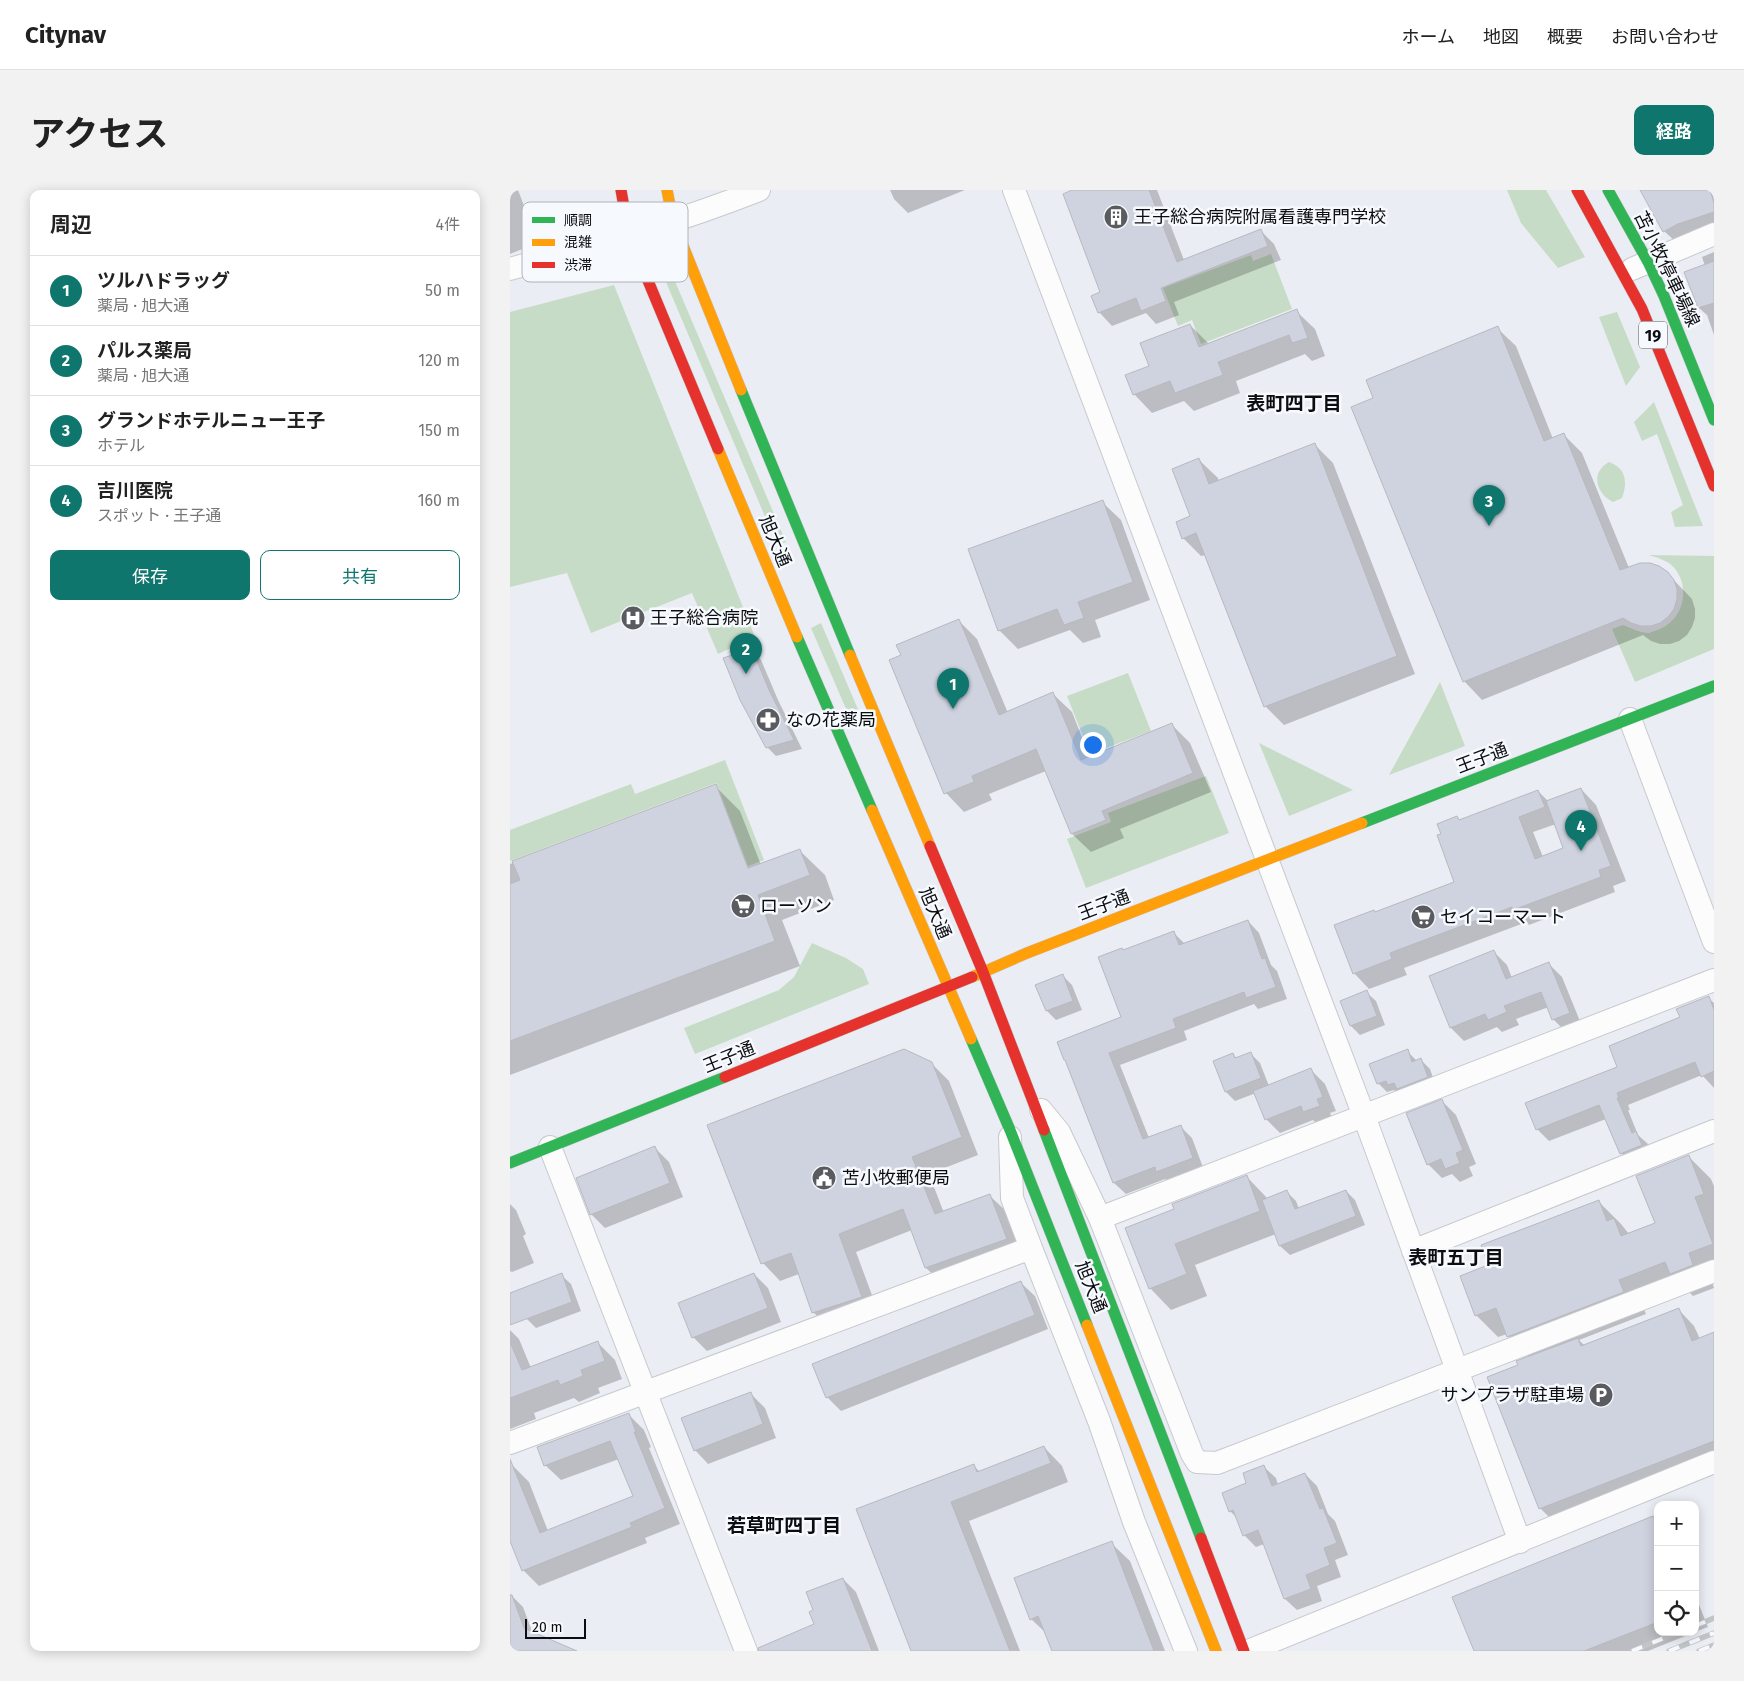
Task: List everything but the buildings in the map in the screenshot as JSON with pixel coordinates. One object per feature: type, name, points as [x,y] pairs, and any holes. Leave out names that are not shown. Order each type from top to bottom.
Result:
[{"type":"street","points":[[688,216],[759,190]]},
{"type":"street","points":[[1014,190],[1364,1116],[1520,1542]]},
{"type":"street","name":"19","points":[[1577,190],[1642,309],[1714,486]]},
{"type":"street","name":"苫小牧停車場線","points":[[1608,190],[1648,262],[1664,296],[1714,420]]},
{"type":"street","points":[[1623,273],[1714,234]]},
{"type":"street","name":"旭大通","points":[[688,258],[821,587],[983,972],[1032,1099],[1253,1649]]},
{"type":"street","name":"旭大通","points":[[648,282],[761,554],[1010,1130],[1216,1651]]},
{"type":"street","name":"王子通","points":[[510,1163],[983,972],[1714,686]]},
{"type":"street","points":[[1630,719],[1714,942]]},
{"type":"street","points":[[1100,1218],[1714,980]]},
{"type":"street","points":[[1032,1099],[1059,1132],[1100,1218],[1192,1454],[1197,1462],[1217,1463],[1714,1271]]},
{"type":"street","points":[[1010,1130],[1012,1198],[1099,1421],[1134,1522],[1186,1651]]},
{"type":"street","points":[[1414,1251],[1714,1131]]},
{"type":"street","points":[[550,1148],[746,1651]]},
{"type":"street","points":[[510,1443],[1031,1248]]},
{"type":"street","points":[[1253,1649],[1714,1462]]},
{"type":"green space","points":[[1507,190],[1546,190],[1585,257],[1558,268],[1521,223]]},
{"type":"green space","points":[[1271,254],[1292,309],[1201,344],[1192,320],[1178,326],[1163,288],[1251,255],[1253,261]]},
{"type":"green space","points":[[666,282],[675,282],[786,542],[777,545]]},
{"type":"green space","points":[[614,285],[755,637],[718,654],[692,593],[591,633],[567,573],[510,587],[510,312]]},
{"type":"green space","points":[[1617,312],[1640,367],[1626,386],[1599,317]]},
{"type":"green space","points":[[1654,402],[1703,526],[1675,527],[1671,512],[1683,505],[1657,434],[1642,441],[1634,422]]},
{"type":"green space","points":[[1609,462],[1619,468],[1625,481],[1622,498],[1613,502],[1603,494],[1597,483],[1599,471]]},
{"type":"green space","points":[[1649,555],[1714,556],[1714,649],[1635,682],[1612,629],[1623,625],[1649,633],[1660,629],[1668,624],[1679,611],[1683,595],[1683,586],[1680,578],[1671,564]]},
{"type":"green space","points":[[821,623],[860,714],[850,718],[811,628]]},
{"type":"green space","points":[[1128,673],[1151,731],[1090,754],[1067,696]]},
{"type":"green space","points":[[1440,682],[1465,746],[1389,775]]},
{"type":"green space","points":[[1259,743],[1353,790],[1289,816]]},
{"type":"green space","points":[[725,760],[764,860],[748,866],[716,783],[510,861],[510,830],[631,784],[635,794]]},
{"type":"green space","points":[[1206,776],[1229,833],[1086,888],[1067,839],[1111,822],[1108,813]]},
{"type":"green space","points":[[812,943],[846,958],[863,969],[869,984],[695,1054],[684,1028],[779,990],[794,977]]},
{"type":"railway","points":[[1699,1624],[1714,1618]]},
{"type":"railway","points":[[1669,1651],[1714,1633]]},
{"type":"railway","points":[[1632,1651],[1669,1636]]},
{"type":"railway","points":[[1699,1651],[1714,1645]]},
{"type":"traffic: fast","points":[[1608,190],[1648,262],[1664,296],[1714,420]]},
{"type":"traffic: fast","points":[[741,390],[850,655]]},
{"type":"traffic: fast","points":[[797,637],[872,810]]},
{"type":"traffic: fast","points":[[1362,823],[1714,686]]},
{"type":"traffic: fast","points":[[971,1039],[1010,1130],[1087,1325]]},
{"type":"traffic: fast","points":[[510,1163],[725,1077]]},
{"type":"traffic: fast","points":[[1044,1130],[1201,1538]]},
{"type":"traffic: slow","points":[[667,190],[669,202]]},
{"type":"traffic: slow","points":[[688,258],[741,390]]},
{"type":"traffic: slow","points":[[718,449],[797,637]]},
{"type":"traffic: slow","points":[[850,655],[930,846]]},
{"type":"traffic: slow","points":[[872,810],[971,1039]]},
{"type":"traffic: slow","points":[[972,977],[1027,953],[1362,823]]},
{"type":"traffic: slow","points":[[1087,1325],[1216,1651]]},
{"type":"traffic: jam","points":[[621,190],[623,202]]},
{"type":"traffic: jam","points":[[1577,190],[1642,309],[1714,486]]},
{"type":"traffic: jam","points":[[649,282],[718,449]]},
{"type":"traffic: jam","points":[[930,846],[983,972],[1044,1130]]},
{"type":"traffic: jam","points":[[725,1077],[972,977]]},
{"type":"traffic: jam","points":[[1201,1538],[1244,1651]]},
{"type":"place","name":"王子総合病院附属看護専門学校","points":[[1116,217]]},
{"type":"place","name":"グランドホテルニュー王子","points":[[1489,526]]},
{"type":"place","name":"王子総合病院","points":[[633,618]]},
{"type":"place","name":"パルス薬局","points":[[746,674]]},
{"type":"place","name":"ツルハドラッグ","points":[[953,709]]},
{"type":"place","name":"なの花薬局","points":[[768,720]]},
{"type":"place","name":"吉川医院","points":[[1581,851]]},
{"type":"place","name":"ローソン","points":[[743,906]]},
{"type":"place","name":"セイコーマート","points":[[1423,917]]},
{"type":"place","name":"苫小牧郵便局","points":[[824,1178]]},
{"type":"place","name":"サンプラザ駐車場","points":[[1601,1395]]},
{"type":"district","name":"表町四丁目","points":[[1294,403]]},
{"type":"district","name":"表町五丁目","points":[[1456,1257]]},
{"type":"district","name":"若草町四丁目","points":[[784,1525]]}]
